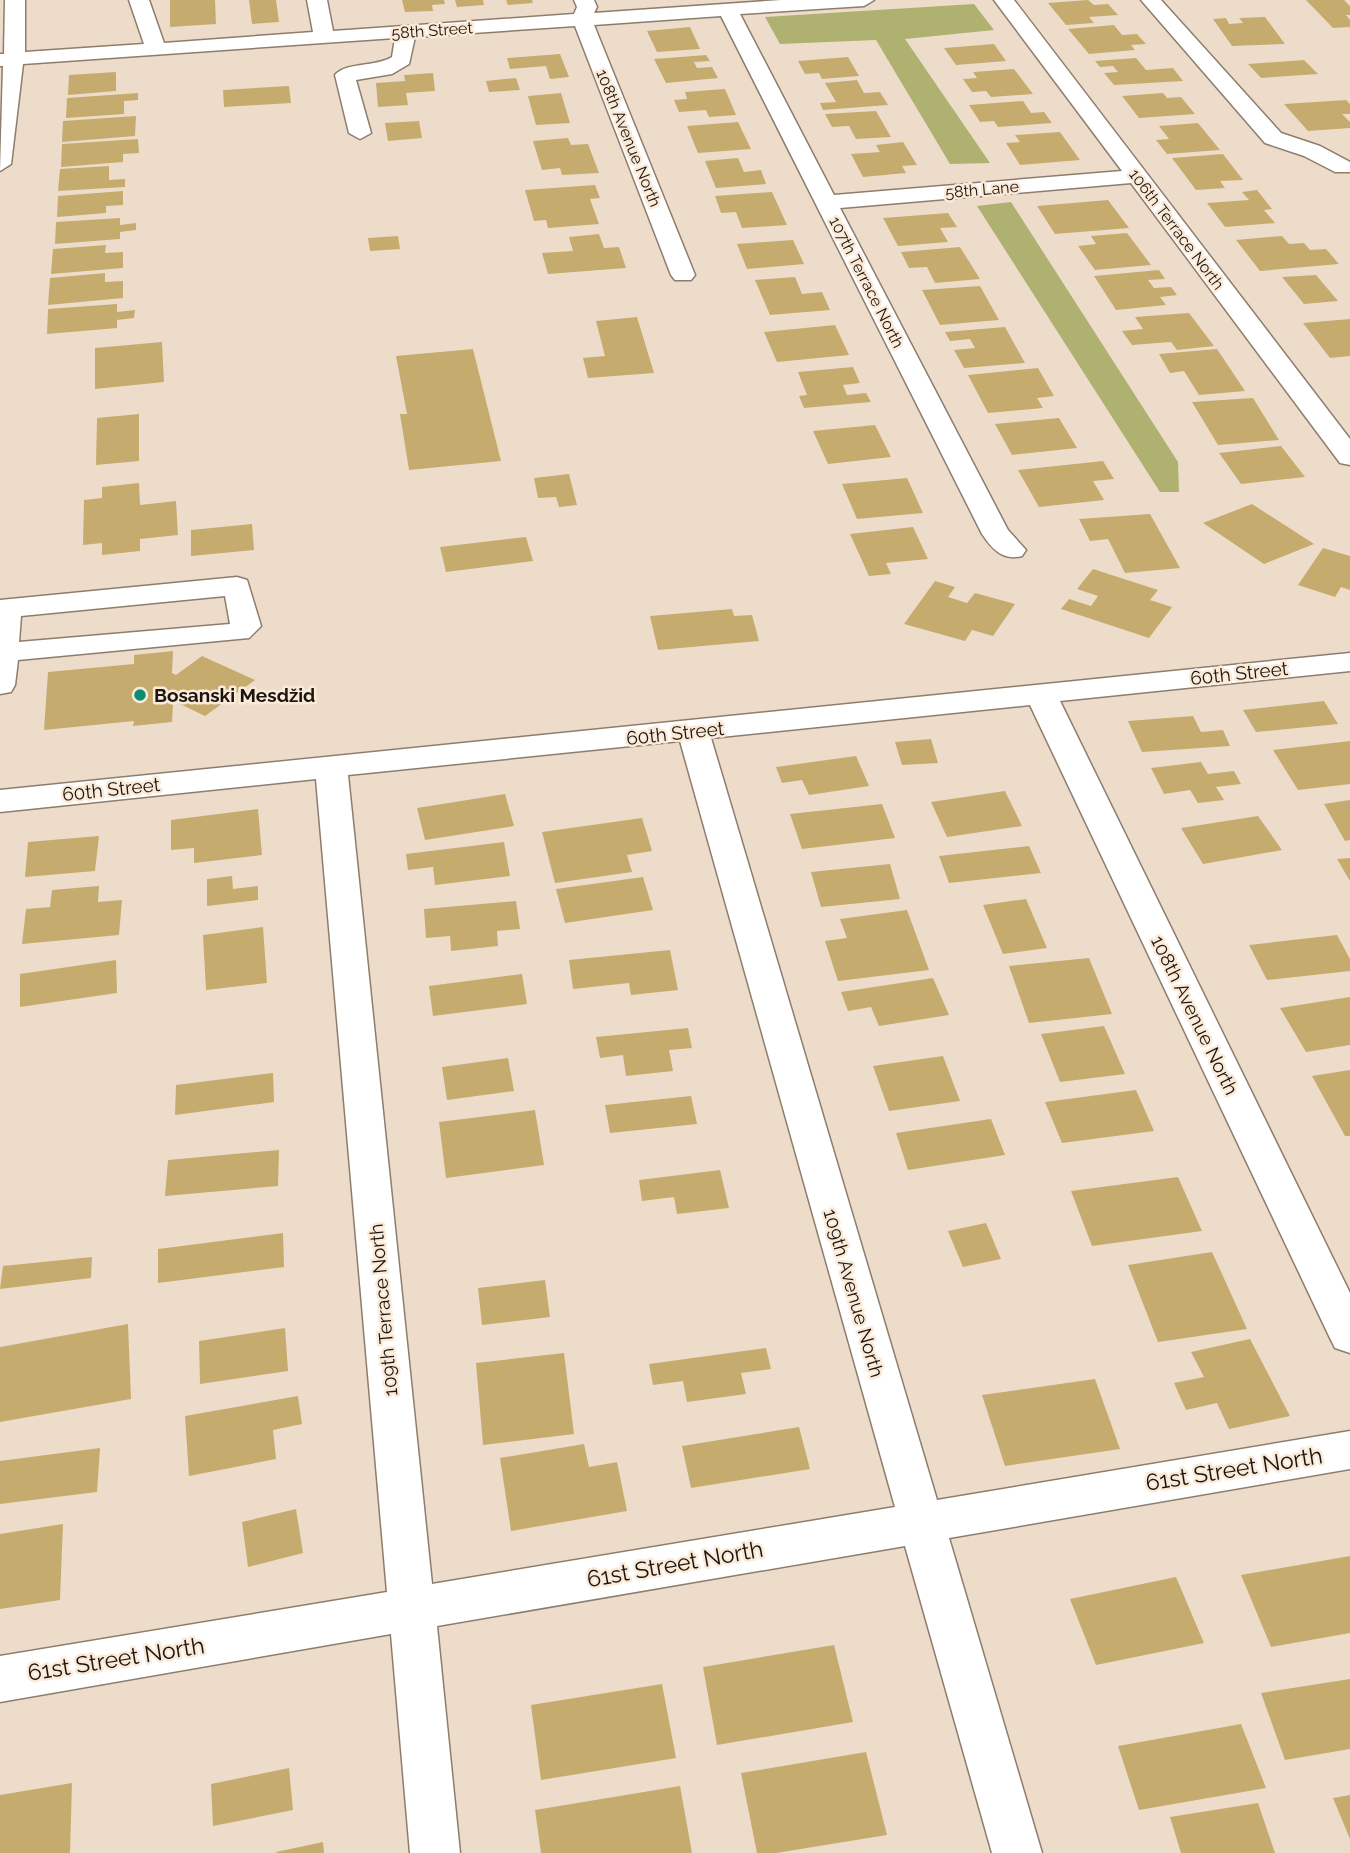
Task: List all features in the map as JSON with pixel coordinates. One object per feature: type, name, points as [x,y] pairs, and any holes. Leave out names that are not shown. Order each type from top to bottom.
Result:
[{"type":"street","points":[[0,164],[7,60],[17,34],[15,0]]},
{"type":"street","points":[[139,0],[153,35],[155,49]]},
{"type":"street","points":[[317,0],[345,75],[360,133]]},
{"type":"street","name":"58th Street","points":[[7,60],[406,32],[583,10],[729,10],[864,0]]},
{"type":"street","name":"106th Terrace North","points":[[1004,0],[1350,457]]},
{"type":"street","points":[[1151,0],[1273,138],[1312,151],[1343,167]]},
{"type":"street","name":"108th Avenue North","points":[[583,10],[683,275]]},
{"type":"street","name":"107th Terrace North","points":[[729,10],[996,534],[1012,550]]},
{"type":"street","points":[[345,75],[385,70],[402,60],[406,32]]},
{"type":"street","name":"58th Lane","points":[[827,202],[1138,176]]},
{"type":"street","points":[[0,685],[4,609],[237,586],[246,626],[238,632],[3,652]]},
{"type":"street","name":"60th Street","points":[[0,801],[692,732],[1350,662]]},
{"type":"street","name":"108th Avenue North","points":[[1040,693],[1350,1336]]},
{"type":"street","name":"109th Avenue North","points":[[692,732],[1017,1853]]},
{"type":"street","name":"109th Terrace North","points":[[331,767],[435,1853]]},
{"type":"street","name":"61st Street North","points":[[0,1679],[1350,1450]]},
{"type":"shaded area","points":[[974,4],[994,30],[905,39],[990,163],[950,164],[876,40],[780,44],[765,17]]},
{"type":"shaded area","points":[[1011,202],[1178,462],[1179,492],[1160,492],[977,206]]},
{"type":"building","points":[[170,0],[215,0],[216,24],[170,27]]},
{"type":"building","points":[[249,0],[276,0],[279,22],[252,24]]},
{"type":"building","points":[[402,0],[444,0],[445,4],[432,5],[433,11],[405,12]]},
{"type":"building","points":[[455,0],[483,0],[484,5],[457,7]]},
{"type":"building","points":[[506,0],[532,0],[533,3],[508,5]]},
{"type":"building","points":[[1088,0],[1094,5],[1108,4],[1118,15],[1089,17],[1094,23],[1066,25],[1048,3]]},
{"type":"building","points":[[1306,0],[1344,0],[1350,6],[1350,15],[1346,15],[1350,20],[1350,27],[1333,28]]},
{"type":"building","points":[[1265,17],[1285,44],[1232,46],[1213,19],[1226,18],[1229,24],[1243,23],[1239,18]]},
{"type":"building","points":[[1114,25],[1122,35],[1137,34],[1146,44],[1131,45],[1135,50],[1089,54],[1068,29]]},
{"type":"building","points":[[690,27],[700,49],[657,52],[647,31]]},
{"type":"building","points":[[994,44],[1006,61],[956,65],[944,48]]},
{"type":"building","points":[[560,54],[569,77],[550,79],[546,66],[510,69],[507,58]]},
{"type":"building","points":[[706,55],[710,61],[694,62],[697,68],[712,67],[718,78],[666,83],[654,59]]},
{"type":"building","points":[[848,57],[859,76],[822,79],[819,73],[805,74],[798,61]]},
{"type":"building","points":[[1136,58],[1146,70],[1173,68],[1183,81],[1114,85],[1104,73],[1118,72],[1113,66],[1100,67],[1095,61]]},
{"type":"building","points":[[1304,60],[1318,74],[1261,78],[1248,64]]},
{"type":"building","points":[[1014,69],[1033,94],[991,97],[986,91],[972,92],[963,79],[977,78],[973,72]]},
{"type":"building","points":[[116,72],[116,91],[68,95],[69,75]]},
{"type":"building","points":[[433,73],[435,91],[406,93],[408,105],[378,107],[376,83],[405,81],[404,75]]},
{"type":"building","points":[[516,78],[520,90],[489,92],[486,81]]},
{"type":"building","points":[[857,80],[864,93],[880,92],[888,105],[823,110],[820,103],[836,102],[825,83]]},
{"type":"building","points":[[289,86],[291,103],[224,107],[223,90]]},
{"type":"building","points":[[725,89],[736,115],[709,117],[706,110],[679,112],[674,100],[687,99],[685,92]]},
{"type":"building","points":[[138,93],[138,100],[124,101],[124,114],[66,118],[67,98]]},
{"type":"building","points":[[561,93],[570,123],[536,125],[528,96]]},
{"type":"building","points":[[1163,93],[1167,98],[1181,97],[1195,114],[1139,118],[1122,96]]},
{"type":"building","points":[[1346,100],[1350,104],[1350,114],[1342,114],[1350,122],[1350,128],[1308,131],[1284,104]]},
{"type":"building","points":[[1023,101],[1031,113],[1044,112],[1052,123],[998,127],[994,121],[980,122],[969,105]]},
{"type":"building","points":[[876,111],[891,137],[856,139],[849,126],[832,127],[825,114]]},
{"type":"building","points":[[136,116],[135,136],[62,142],[63,121]]},
{"type":"building","points":[[419,121],[422,138],[388,141],[385,123]]},
{"type":"building","points":[[738,122],[751,149],[698,153],[687,126]]},
{"type":"building","points":[[1198,123],[1220,150],[1167,154],[1156,140],[1169,139],[1159,126]]},
{"type":"building","points":[[1060,132],[1080,160],[1020,165],[1006,143],[1020,142],[1015,135]]},
{"type":"building","points":[[568,138],[571,145],[588,144],[599,173],[562,175],[560,168],[542,170],[533,141]]},
{"type":"building","points":[[138,139],[139,153],[123,154],[123,162],[61,167],[62,144]]},
{"type":"building","points":[[903,142],[917,165],[902,166],[906,173],[863,177],[851,154],[880,152],[876,145]]},
{"type":"building","points":[[1223,154],[1243,180],[1220,181],[1225,188],[1196,190],[1172,158]]},
{"type":"building","points":[[738,158],[744,172],[761,170],[766,184],[716,188],[705,161]]},
{"type":"building","points":[[109,166],[109,180],[125,179],[125,187],[58,191],[60,169]]},
{"type":"building","points":[[595,185],[600,198],[590,199],[599,224],[548,228],[546,220],[534,221],[525,190]]},
{"type":"building","points":[[1257,190],[1272,209],[1264,210],[1275,223],[1225,227],[1207,203],[1249,200],[1242,192]]},
{"type":"building","points":[[123,191],[123,205],[106,206],[106,213],[57,217],[58,196]]},
{"type":"building","points":[[772,192],[787,225],[742,228],[736,212],[721,213],[715,196]]},
{"type":"building","points":[[1108,200],[1129,228],[1055,234],[1037,206]]},
{"type":"building","points":[[948,213],[957,227],[940,228],[948,242],[898,246],[883,218]]},
{"type":"building","points":[[120,218],[120,225],[136,223],[136,230],[120,232],[120,239],[55,244],[56,222]]},
{"type":"building","points":[[1127,233],[1151,265],[1095,270],[1078,246],[1096,244],[1091,236]]},
{"type":"building","points":[[599,234],[604,248],[619,247],[626,268],[548,274],[542,253],[573,251],[569,237]]},
{"type":"building","points":[[398,236],[400,249],[370,251],[368,238]]},
{"type":"building","points":[[1282,236],[1289,244],[1304,243],[1310,250],[1326,249],[1339,264],[1260,271],[1236,240]]},
{"type":"building","points":[[793,240],[804,264],[747,269],[737,244]]},
{"type":"building","points":[[106,245],[105,253],[123,252],[123,268],[51,274],[53,249]]},
{"type":"building","points":[[960,247],[980,279],[935,283],[927,267],[909,268],[901,252]]},
{"type":"building","points":[[1159,270],[1165,279],[1148,280],[1154,288],[1171,287],[1177,295],[1160,297],[1166,305],[1116,310],[1094,276]]},
{"type":"building","points":[[105,273],[105,282],[123,281],[123,298],[48,305],[50,278]]},
{"type":"building","points":[[1316,275],[1338,301],[1304,304],[1282,277]]},
{"type":"building","points":[[795,277],[802,294],[822,292],[830,310],[770,315],[755,280]]},
{"type":"building","points":[[980,286],[999,320],[940,325],[922,290]]},
{"type":"building","points":[[117,304],[117,312],[135,310],[134,318],[117,320],[117,328],[47,334],[48,309]]},
{"type":"building","points":[[1189,313],[1214,346],[1177,350],[1171,342],[1132,345],[1122,331],[1143,329],[1135,317]]},
{"type":"building","points":[[637,317],[654,373],[588,378],[583,358],[605,356],[596,321]]},
{"type":"building","points":[[1350,319],[1350,356],[1330,358],[1303,323]]},
{"type":"building","points":[[835,325],[849,355],[777,362],[764,332]]},
{"type":"building","points":[[1005,327],[1025,363],[964,368],[954,350],[975,348],[970,339],[950,341],[945,332]]},
{"type":"building","points":[[162,342],[164,382],[95,389],[95,348]]},
{"type":"building","points":[[473,349],[501,461],[409,470],[400,414],[407,414],[396,356]]},
{"type":"building","points":[[1217,349],[1245,391],[1199,395],[1184,371],[1170,373],[1159,354]]},
{"type":"building","points":[[853,367],[860,383],[843,385],[847,395],[866,393],[871,402],[804,408],[799,396],[807,395],[798,372]]},
{"type":"building","points":[[1038,368],[1054,396],[1037,398],[1043,408],[988,413],[968,375]]},
{"type":"building","points":[[1253,398],[1279,440],[1218,445],[1192,402]]},
{"type":"building","points":[[139,414],[139,461],[96,465],[97,418]]},
{"type":"building","points":[[1059,418],[1077,448],[1012,455],[995,424]]},
{"type":"building","points":[[875,425],[891,457],[828,464],[813,431]]},
{"type":"building","points":[[1281,446],[1305,477],[1241,484],[1219,453]]},
{"type":"building","points":[[1103,461],[1114,479],[1093,481],[1104,500],[1039,507],[1018,470]]},
{"type":"building","points":[[569,474],[577,505],[559,507],[556,497],[538,498],[534,478]]},
{"type":"building","points":[[907,478],[923,513],[857,519],[842,484]]},
{"type":"building","points":[[139,483],[140,505],[176,501],[178,535],[140,539],[140,551],[102,555],[102,543],[83,545],[84,500],[102,498],[102,487]]},
{"type":"building","points":[[1252,504],[1314,544],[1264,564],[1203,523]]},
{"type":"building","points":[[1150,514],[1180,568],[1125,573],[1108,539],[1090,541],[1079,519]]},
{"type":"building","points":[[252,524],[254,550],[191,556],[191,530]]},
{"type":"building","points":[[913,527],[928,559],[886,563],[891,574],[869,576],[850,534]]},
{"type":"building","points":[[526,537],[533,561],[446,572],[440,547]]},
{"type":"building","points":[[1323,548],[1350,556],[1350,590],[1341,587],[1335,597],[1298,585]]},
{"type":"building","points":[[1093,569],[1158,590],[1150,600],[1172,607],[1149,638],[1061,609],[1069,599],[1091,606],[1098,596],[1077,589]]},
{"type":"building","points":[[935,581],[955,587],[948,597],[967,603],[975,593],[1015,604],[993,636],[972,630],[965,641],[904,624]]},
{"type":"building","points":[[732,609],[734,616],[752,615],[759,641],[658,650],[650,616]]},
{"type":"building","name":"Bosanski Mesdžid","points":[[173,651],[172,673],[176,675],[202,656],[255,680],[205,716],[176,702],[173,704],[172,722],[133,726],[134,721],[44,730],[48,672],[134,664],[134,655]]},
{"type":"building","points":[[1324,701],[1338,724],[1256,732],[1243,710]]},
{"type":"building","points":[[1193,716],[1201,732],[1223,730],[1230,746],[1142,752],[1128,721]]},
{"type":"building","points":[[931,739],[938,763],[902,765],[895,742]]},
{"type":"building","points":[[1350,741],[1350,784],[1298,790],[1273,750]]},
{"type":"building","points":[[856,756],[869,786],[809,795],[802,780],[782,783],[776,767]]},
{"type":"building","points":[[1201,762],[1208,774],[1234,771],[1241,784],[1216,787],[1224,800],[1198,803],[1190,790],[1164,794],[1151,768]]},
{"type":"building","points":[[1005,791],[1022,826],[947,837],[931,802]]},
{"type":"building","points":[[505,794],[514,826],[425,840],[417,808]]},
{"type":"building","points":[[1350,800],[1350,840],[1345,841],[1324,804]]},
{"type":"building","points":[[882,804],[895,838],[802,849],[790,814]]},
{"type":"building","points":[[258,809],[262,855],[194,863],[194,848],[171,850],[171,820]]},
{"type":"building","points":[[1258,816],[1282,850],[1203,864],[1181,828]]},
{"type":"building","points":[[642,818],[652,851],[627,855],[632,872],[555,883],[542,832]]},
{"type":"building","points":[[99,836],[95,871],[25,877],[28,842]]},
{"type":"building","points":[[504,842],[510,876],[435,885],[433,867],[408,870],[406,854]]},
{"type":"building","points":[[1029,846],[1041,873],[949,883],[939,856]]},
{"type":"building","points":[[1350,858],[1350,881],[1337,859]]},
{"type":"building","points":[[890,864],[900,899],[821,907],[811,872]]},
{"type":"building","points":[[232,876],[233,889],[258,886],[258,900],[207,906],[207,879]]},
{"type":"building","points":[[643,877],[653,910],[565,923],[556,889]]},
{"type":"building","points":[[99,886],[98,902],[122,900],[119,935],[22,944],[26,909],[50,907],[52,890]]},
{"type":"building","points":[[1026,899],[1047,948],[1003,954],[983,905]]},
{"type":"building","points":[[516,901],[520,929],[497,931],[498,946],[451,951],[450,936],[426,938],[424,909]]},
{"type":"building","points":[[907,910],[929,970],[838,981],[825,941],[847,938],[840,919]]},
{"type":"building","points":[[263,927],[267,983],[206,990],[203,935]]},
{"type":"building","points":[[1337,935],[1350,959],[1350,971],[1267,980],[1249,945]]},
{"type":"building","points":[[670,950],[678,990],[631,995],[629,983],[573,989],[569,960]]},
{"type":"building","points":[[1089,958],[1112,1014],[1029,1023],[1009,966]]},
{"type":"building","points":[[116,960],[117,993],[20,1007],[20,974]]},
{"type":"building","points":[[522,974],[527,1004],[433,1016],[429,986]]},
{"type":"building","points":[[933,978],[949,1015],[879,1026],[871,1007],[848,1011],[841,992]]},
{"type":"building","points":[[1350,997],[1350,1045],[1306,1052],[1280,1008]]},
{"type":"building","points":[[1104,1026],[1125,1074],[1060,1082],[1041,1034]]},
{"type":"building","points":[[688,1028],[692,1048],[669,1050],[673,1071],[626,1076],[623,1055],[600,1058],[596,1037]]},
{"type":"building","points":[[943,1056],[960,1101],[889,1111],[873,1066]]},
{"type":"building","points":[[508,1058],[514,1091],[447,1100],[442,1067]]},
{"type":"building","points":[[1350,1070],[1350,1136],[1345,1136],[1312,1076]]},
{"type":"building","points":[[273,1073],[274,1102],[175,1115],[176,1085]]},
{"type":"building","points":[[1136,1090],[1154,1131],[1062,1143],[1045,1102]]},
{"type":"building","points":[[691,1096],[697,1124],[610,1133],[605,1105]]},
{"type":"building","points":[[535,1110],[544,1165],[446,1178],[439,1122]]},
{"type":"building","points":[[991,1119],[1005,1155],[908,1170],[896,1133]]},
{"type":"building","points":[[279,1150],[278,1186],[165,1196],[168,1160]]},
{"type":"building","points":[[720,1170],[729,1208],[677,1214],[674,1197],[642,1201],[639,1180]]},
{"type":"building","points":[[1178,1177],[1202,1231],[1092,1246],[1071,1191]]},
{"type":"building","points":[[986,1223],[1001,1259],[963,1267],[948,1231]]},
{"type":"building","points":[[283,1233],[284,1267],[158,1283],[158,1249]]},
{"type":"building","points":[[1212,1252],[1247,1329],[1158,1342],[1128,1265]]},
{"type":"building","points":[[92,1257],[91,1278],[0,1289],[3,1266]]},
{"type":"building","points":[[545,1280],[550,1317],[482,1325],[478,1288]]},
{"type":"building","points":[[128,1324],[131,1399],[0,1422],[0,1347]]},
{"type":"building","points":[[285,1328],[288,1371],[200,1384],[199,1341]]},
{"type":"building","points":[[1250,1339],[1290,1416],[1229,1429],[1217,1403],[1186,1410],[1174,1383],[1204,1377],[1191,1352]]},
{"type":"building","points":[[766,1348],[771,1369],[741,1373],[746,1394],[687,1402],[683,1381],[653,1385],[649,1364]]},
{"type":"building","points":[[564,1353],[574,1434],[483,1445],[476,1363]]},
{"type":"building","points":[[1095,1379],[1120,1449],[1005,1466],[982,1395]]},
{"type":"building","points":[[298,1396],[302,1424],[273,1430],[276,1459],[189,1476],[185,1416]]},
{"type":"building","points":[[799,1427],[810,1469],[691,1488],[682,1446]]},
{"type":"building","points":[[584,1444],[589,1467],[617,1462],[627,1511],[511,1531],[500,1458]]},
{"type":"building","points":[[100,1448],[97,1492],[0,1504],[0,1461]]},
{"type":"building","points":[[296,1509],[303,1553],[248,1567],[242,1522]]},
{"type":"building","points":[[63,1524],[60,1600],[0,1609],[0,1534]]},
{"type":"building","points":[[1350,1556],[1350,1633],[1271,1647],[1241,1575]]},
{"type":"building","points":[[1176,1577],[1204,1643],[1096,1665],[1070,1599]]},
{"type":"building","points":[[834,1645],[853,1722],[717,1745],[703,1667]]},
{"type":"building","points":[[1350,1679],[1350,1749],[1285,1760],[1261,1693]]},
{"type":"building","points":[[662,1684],[676,1758],[541,1780],[531,1705]]},
{"type":"building","points":[[1241,1724],[1266,1788],[1139,1810],[1118,1746]]},
{"type":"building","points":[[866,1752],[887,1835],[776,1853],[757,1853],[741,1773]]},
{"type":"building","points":[[289,1768],[293,1810],[213,1826],[211,1784]]},
{"type":"building","points":[[72,1783],[70,1853],[0,1853],[0,1795]]},
{"type":"building","points":[[680,1786],[692,1853],[541,1853],[535,1810]]},
{"type":"building","points":[[1350,1795],[1350,1839],[1333,1798]]},
{"type":"building","points":[[1258,1803],[1275,1853],[1181,1853],[1170,1817]]},
{"type":"building","points":[[323,1842],[324,1853],[276,1852]]},
{"type":"place","name":"Bosanski Mesdžid","points":[[140,695]]}]
